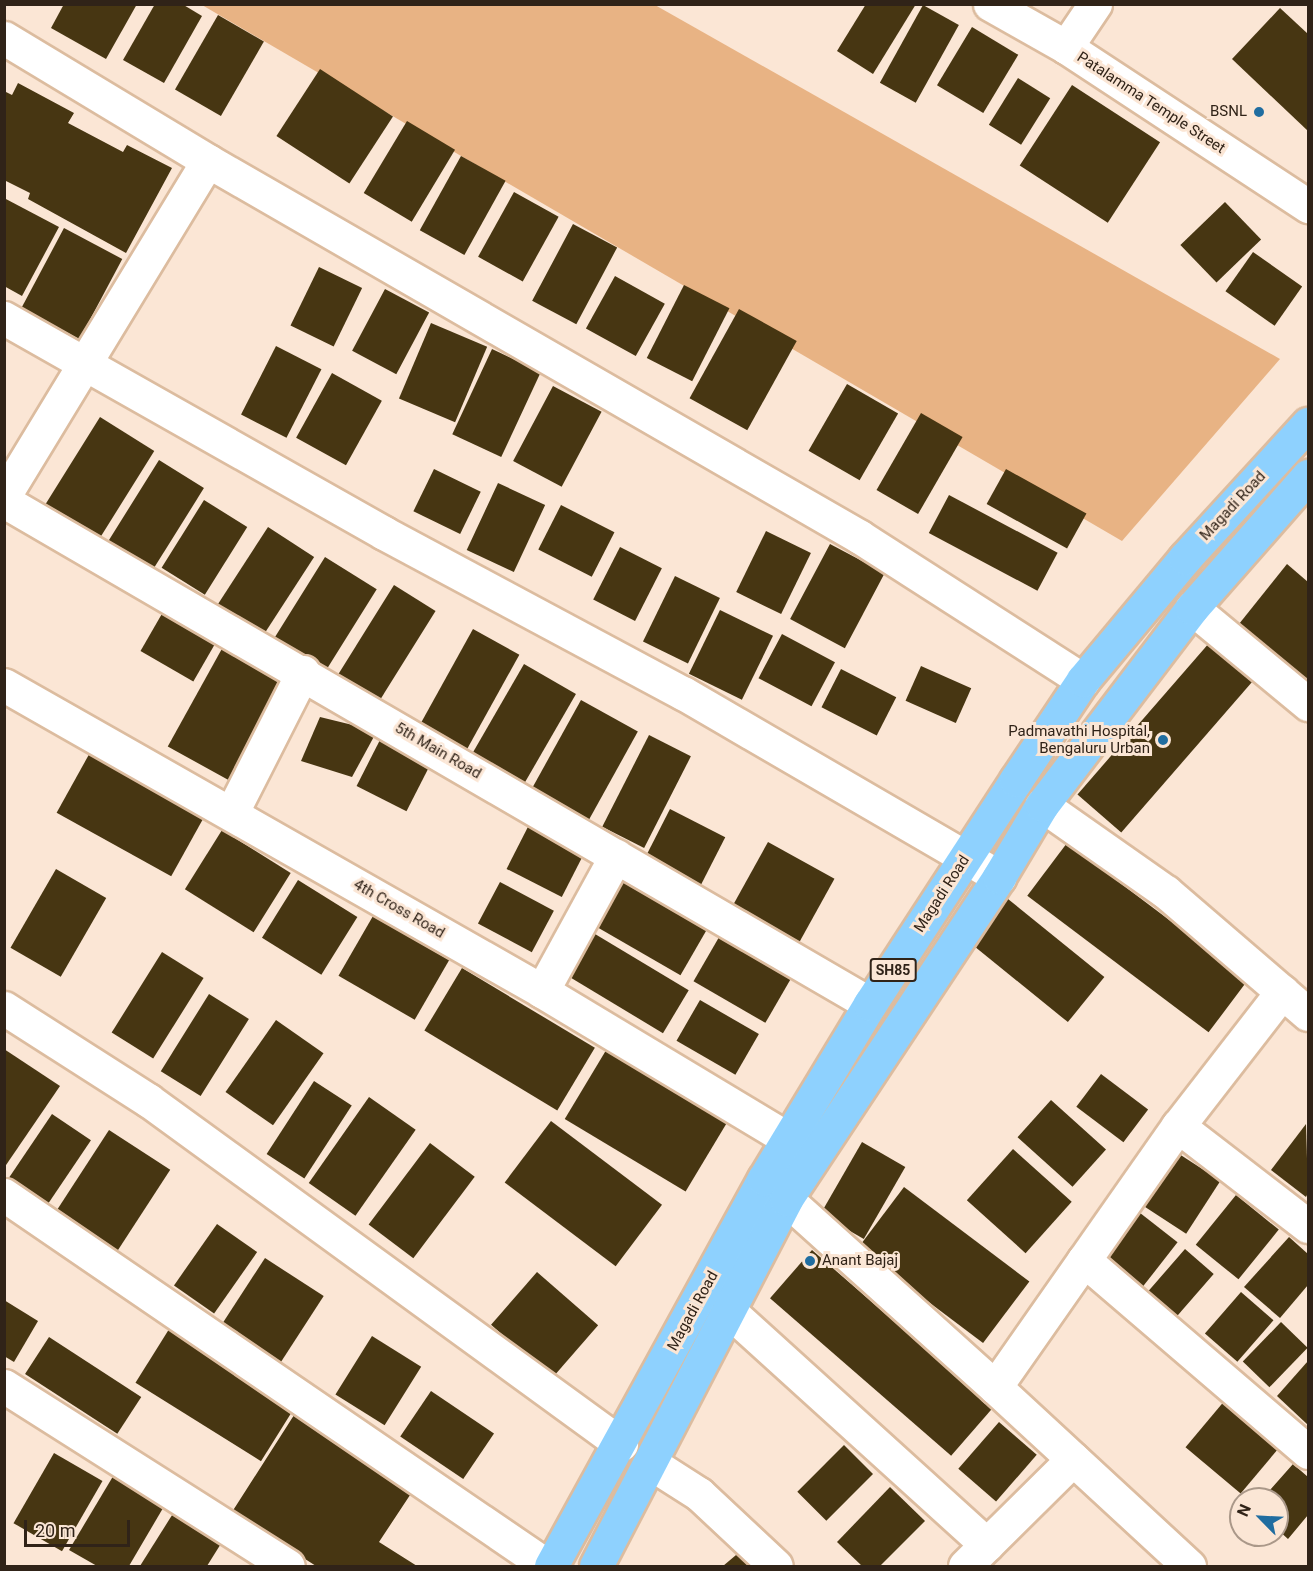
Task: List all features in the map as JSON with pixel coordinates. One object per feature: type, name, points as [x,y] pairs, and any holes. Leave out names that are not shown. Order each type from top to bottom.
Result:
[{"type":"main road","name":"Magadi Road","points":[[551,1566],[621,1444],[764,1179],[790,1140],[870,1004],[1083,680],[1185,558],[1308,424]]},
{"type":"main road","name":"Magadi Road","points":[[596,1566],[652,1464],[786,1199],[999,877],[1042,805],[1192,609],[1308,476]]},
{"type":"street","name":"Patalamma Temple Street","points":[[990,4],[1066,47],[1308,206]]},
{"type":"street","points":[[1066,47],[1095,4]]},
{"type":"street","points":[[4,38],[208,161],[860,537],[1083,680]]},
{"type":"street","points":[[4,496],[208,161]]},
{"type":"street","points":[[4,318],[384,533],[683,693],[999,877]]},
{"type":"street","name":"5th Main Road","points":[[4,501],[303,672],[870,1004]]},
{"type":"street","points":[[1192,609],[1308,704]]},
{"type":"street","points":[[232,812],[303,672]]},
{"type":"street","name":"4th Cross Road","points":[[4,685],[232,812],[542,991],[790,1140]]},
{"type":"street","points":[[1042,805],[1166,892],[1308,1014]]},
{"type":"street","points":[[542,991],[616,856]]},
{"type":"street","points":[[994,1387],[1178,1126],[1282,992]]},
{"type":"street","points":[[4,1008],[148,1100],[621,1444]]},
{"type":"street","points":[[1178,1126],[1308,1226]]},
{"type":"street","points":[[4,1195],[547,1566]]},
{"type":"street","points":[[786,1199],[1073,1459],[1184,1565]]},
{"type":"street","points":[[1083,1260],[1308,1452]]},
{"type":"street","points":[[729,1311],[976,1556],[1073,1459]]},
{"type":"street","points":[[4,1386],[288,1566]]},
{"type":"street","points":[[652,1464],[699,1494],[777,1566]]},
{"type":"shaded area","points":[[202,5],[655,5],[1280,359],[1122,541]]},
{"type":"building","points":[[64,4],[137,4],[106,59],[51,28]]},
{"type":"building","points":[[155,4],[182,4],[202,16],[164,83],[123,60]]},
{"type":"building","points":[[866,4],[916,4],[873,74],[837,51]]},
{"type":"building","points":[[923,5],[959,25],[916,103],[880,83]]},
{"type":"building","points":[[1280,8],[1308,34],[1308,131],[1232,59]]},
{"type":"building","points":[[218,15],[264,41],[221,116],[175,89]]},
{"type":"building","points":[[972,27],[1018,55],[983,113],[937,85]]},
{"type":"building","points":[[320,69],[393,116],[349,183],[276,136]]},
{"type":"building","points":[[1018,78],[1050,98],[1021,145],[989,125]]},
{"type":"building","points":[[18,83],[74,113],[68,123],[123,152],[127,145],[172,168],[126,253],[28,199],[30,193],[4,180],[4,91],[12,95]]},
{"type":"building","points":[[1072,85],[1160,142],[1108,223],[1020,166]]},
{"type":"building","points":[[407,121],[455,150],[412,222],[364,193]]},
{"type":"building","points":[[461,156],[506,181],[464,255],[420,230]]},
{"type":"building","points":[[514,192],[559,217],[523,281],[478,257]]},
{"type":"building","points":[[4,198],[59,227],[22,296],[4,286]]},
{"type":"building","points":[[1225,202],[1261,239],[1217,282],[1180,245]]},
{"type":"building","points":[[573,224],[617,247],[576,324],[532,301]]},
{"type":"building","points":[[64,228],[122,259],[80,339],[21,308]]},
{"type":"building","points":[[1253,252],[1302,286],[1275,326],[1225,291]]},
{"type":"building","points":[[319,267],[362,288],[334,346],[291,325]]},
{"type":"building","points":[[615,276],[665,304],[636,356],[586,328]]},
{"type":"building","points":[[684,285],[729,308],[692,381],[647,358]]},
{"type":"building","points":[[385,289],[429,312],[396,374],[352,351]]},
{"type":"building","points":[[739,309],[797,341],[747,430],[690,398]]},
{"type":"building","points":[[431,323],[487,347],[455,422],[399,398]]},
{"type":"building","points":[[276,346],[321,369],[286,438],[241,415]]},
{"type":"building","points":[[492,349],[541,372],[501,457],[452,434]]},
{"type":"building","points":[[332,373],[382,401],[346,465],[296,438]]},
{"type":"building","points":[[847,384],[898,414],[860,480],[808,451]]},
{"type":"building","points":[[553,386],[602,412],[562,487],[513,461]]},
{"type":"building","points":[[921,413],[963,437],[918,514],[876,490]]},
{"type":"building","points":[[100,417],[154,451],[99,540],[44,506]]},
{"type":"building","points":[[159,460],[204,488],[150,575],[105,547]]},
{"type":"building","points":[[434,469],[481,492],[460,534],[413,511]]},
{"type":"building","points":[[1006,469],[1086,514],[1067,549],[987,504]]},
{"type":"building","points":[[498,483],[545,505],[514,572],[467,550]]},
{"type":"building","points":[[949,495],[1058,553],[1037,591],[929,533]]},
{"type":"building","points":[[204,500],[247,527],[205,595],[162,568]]},
{"type":"building","points":[[561,505],[614,532],[592,577],[538,550]]},
{"type":"building","points":[[268,527],[314,557],[261,639],[215,609]]},
{"type":"building","points":[[766,531],[811,553],[781,614],[736,592]]},
{"type":"building","points":[[830,544],[885,573],[845,648],[790,619]]},
{"type":"building","points":[[620,547],[662,568],[635,621],[593,600]]},
{"type":"building","points":[[325,557],[377,589],[323,676],[271,644]]},
{"type":"building","points":[[1287,564],[1308,582],[1308,681],[1239,624]]},
{"type":"building","points":[[675,576],[720,598],[688,664],[643,642]]},
{"type":"building","points":[[394,585],[436,611],[378,703],[336,677]]},
{"type":"building","points":[[167,605],[220,636],[193,681],[140,651]]},
{"type":"building","points":[[720,610],[773,636],[742,700],[689,674]]},
{"type":"building","points":[[473,629],[519,655],[465,753],[419,727]]},
{"type":"building","points":[[782,634],[835,662],[812,706],[759,678]]},
{"type":"building","points":[[1210,642],[1254,680],[1121,833],[1077,794]]},
{"type":"building","points":[[224,645],[287,680],[231,781],[168,746]]},
{"type":"building","points":[[524,664],[576,694],[523,786],[471,756]]},
{"type":"building","points":[[921,666],[971,688],[956,723],[906,701]]},
{"type":"building","points":[[841,669],[896,697],[877,735],[821,707]]},
{"type":"building","points":[[581,700],[638,732],[588,821],[532,789]]},
{"type":"building","points":[[320,717],[377,731],[352,777],[301,761]]},
{"type":"building","points":[[649,735],[691,756],[644,848],[602,827]]},
{"type":"building","points":[[382,736],[432,761],[406,811],[357,786]]},
{"type":"building","points":[[92,749],[207,813],[171,876],[57,813]]},
{"type":"building","points":[[670,809],[725,837],[701,885],[645,857]]},
{"type":"building","points":[[532,819],[587,847],[562,897],[507,869]]},
{"type":"building","points":[[222,830],[291,873],[254,932],[185,889]]},
{"type":"building","points":[[768,842],[834,879],[800,942],[733,905]]},
{"type":"building","points":[[1067,843],[1248,980],[1209,1032],[1027,896]]},
{"type":"building","points":[[56,869],[106,898],[61,977],[10,948]]},
{"type":"building","points":[[620,878],[707,928],[680,975],[593,925]]},
{"type":"building","points":[[298,880],[357,917],[321,975],[262,938]]},
{"type":"building","points":[[500,882],[554,911],[532,952],[478,923]]},
{"type":"building","points":[[1008,899],[1104,977],[1068,1022],[971,944]]},
{"type":"building","points":[[373,916],[449,960],[415,1020],[338,976]]},
{"type":"building","points":[[585,928],[689,990],[663,1033],[559,971]]},
{"type":"building","points":[[722,932],[794,974],[765,1023],[694,981]]},
{"type":"building","points":[[162,952],[204,978],[153,1059],[112,1033]]},
{"type":"building","points":[[462,968],[595,1048],[557,1110],[424,1031]]},
{"type":"building","points":[[209,994],[249,1019],[201,1096],[161,1071]]},
{"type":"building","points":[[700,1000],[759,1034],[735,1075],[676,1041]]},
{"type":"building","points":[[276,1020],[324,1053],[273,1125],[226,1092]]},
{"type":"building","points":[[608,1047],[729,1120],[686,1192],[565,1119]]},
{"type":"building","points":[[4,1049],[60,1086],[4,1168]]},
{"type":"building","points":[[1101,1074],[1148,1110],[1123,1142],[1076,1107]]},
{"type":"building","points":[[314,1081],[352,1106],[304,1178],[267,1154]]},
{"type":"building","points":[[369,1097],[416,1130],[355,1216],[309,1183]]},
{"type":"building","points":[[1051,1100],[1106,1150],[1073,1187],[1018,1137]]},
{"type":"building","points":[[52,1114],[91,1140],[45,1209],[6,1183]]},
{"type":"building","points":[[551,1121],[662,1205],[616,1266],[505,1182]]},
{"type":"building","points":[[1306,1124],[1308,1193],[1306,1197],[1271,1170]]},
{"type":"building","points":[[109,1130],[170,1170],[117,1251],[56,1211]]},
{"type":"building","points":[[862,1142],[905,1167],[864,1239],[820,1214]]},
{"type":"building","points":[[430,1143],[475,1177],[413,1258],[369,1224]]},
{"type":"building","points":[[1013,1149],[1072,1202],[1026,1253],[967,1200]]},
{"type":"building","points":[[1176,1152],[1220,1181],[1186,1234],[1142,1205]]},
{"type":"building","points":[[904,1187],[1029,1281],[983,1343],[858,1248]]},
{"type":"building","points":[[1236,1195],[1279,1230],[1238,1279],[1196,1245]]},
{"type":"building","points":[[1135,1209],[1178,1242],[1139,1291],[1097,1258]]},
{"type":"building","points":[[217,1224],[257,1252],[214,1314],[174,1285]]},
{"type":"building","points":[[1289,1237],[1308,1254],[1308,1285],[1280,1318],[1244,1287]]},
{"type":"building","points":[[1185,1249],[1214,1274],[1171,1323],[1142,1298]]},
{"type":"building","points":[[812,1250],[993,1407],[951,1456],[770,1298]]},
{"type":"building","points":[[265,1258],[324,1296],[280,1363],[221,1325]]},
{"type":"building","points":[[537,1272],[598,1325],[552,1378],[491,1325]]},
{"type":"building","points":[[1241,1292],[1273,1320],[1237,1362],[1205,1334]]},
{"type":"building","points":[[4,1300],[38,1321],[14,1362],[4,1356]]},
{"type":"building","points":[[1281,1322],[1308,1348],[1269,1387],[1243,1362]]},
{"type":"building","points":[[171,1326],[297,1404],[261,1461],[135,1383]]},
{"type":"building","points":[[372,1336],[421,1367],[385,1425],[335,1395]]},
{"type":"building","points":[[49,1337],[141,1397],[117,1434],[25,1374]]},
{"type":"building","points":[[1308,1361],[1308,1425],[1277,1396]]},
{"type":"building","points":[[431,1391],[494,1433],[463,1479],[400,1437]]},
{"type":"building","points":[[1226,1399],[1281,1445],[1246,1487],[1233,1487],[1186,1447]]},
{"type":"building","points":[[296,1412],[414,1489],[379,1542],[417,1566],[316,1566],[232,1512]]},
{"type":"building","points":[[999,1422],[1037,1455],[996,1502],[958,1469]]},
{"type":"building","points":[[844,1445],[873,1474],[826,1521],[797,1492]]},
{"type":"building","points":[[54,1453],[102,1481],[62,1551],[14,1523]]},
{"type":"building","points":[[1293,1464],[1308,1477],[1308,1515],[1289,1538],[1289,1487],[1273,1487]]},
{"type":"building","points":[[115,1473],[166,1503],[129,1566],[97,1566],[69,1550]]},
{"type":"building","points":[[890,1487],[925,1521],[880,1566],[862,1566],[837,1542]]},
{"type":"building","points":[[174,1512],[222,1542],[207,1566],[140,1566]]},
{"type":"building","points":[[742,1550],[757,1566],[723,1566]]},
{"type":"place","name":"BSNL","points":[[1259,112]]},
{"type":"place","name":"Padmavathi Hospital, Bengaluru Urban","points":[[1163,740]]},
{"type":"place","name":"Anant Bajaj","points":[[810,1261]]}]
